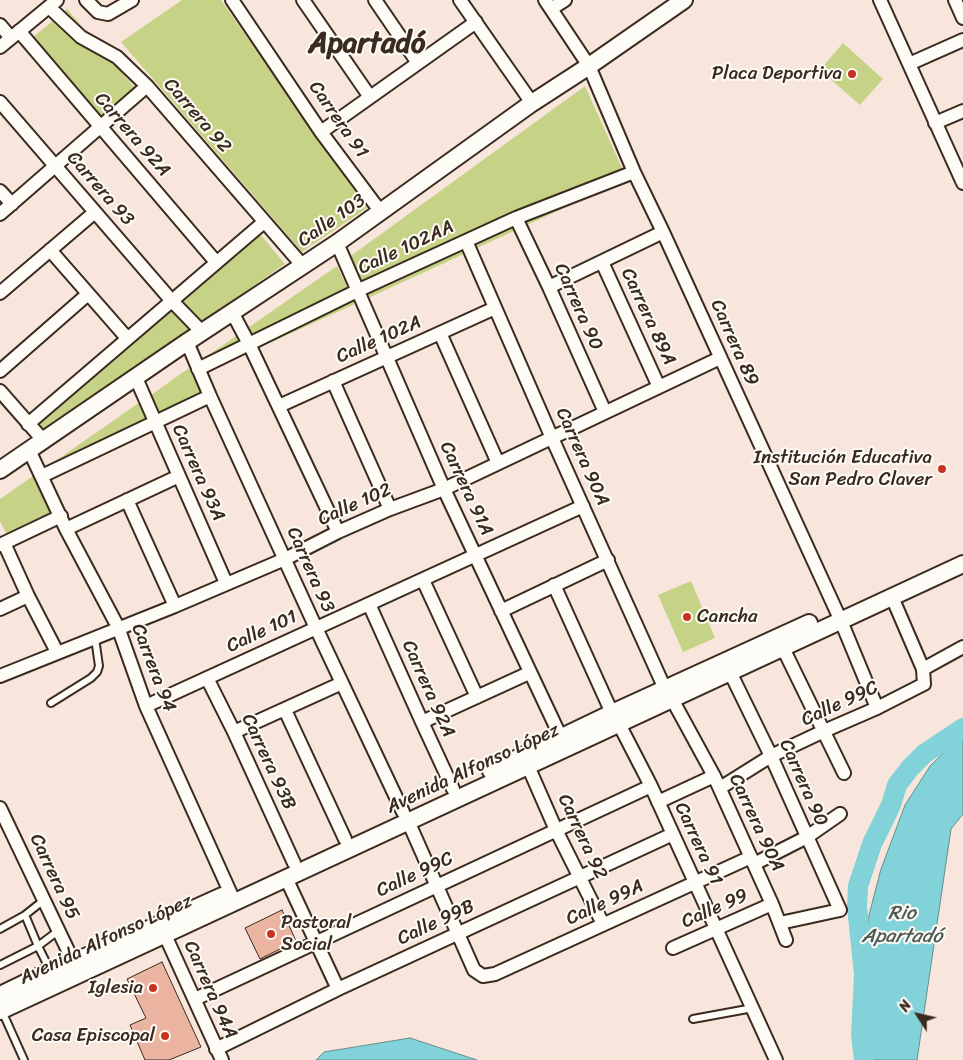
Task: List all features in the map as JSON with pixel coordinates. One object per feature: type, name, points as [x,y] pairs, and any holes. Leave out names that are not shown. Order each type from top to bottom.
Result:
[{"type":"street","points":[[86,0],[98,12],[108,14],[132,0]]},
{"type":"street","name":"Carrera 91","points":[[232,0],[321,132],[380,211]]},
{"type":"street","points":[[303,0],[370,97]]},
{"type":"street","points":[[375,0],[418,63]]},
{"type":"street","points":[[460,0],[532,103]]},
{"type":"street","points":[[548,4],[565,0]]},
{"type":"street","name":"Calle 103","points":[[0,470],[187,342],[337,243],[532,103],[684,0]]},
{"type":"street","points":[[880,0],[963,183]]},
{"type":"street","points":[[955,0],[963,18]]},
{"type":"street","points":[[0,47],[53,4]]},
{"type":"street","name":"Carrera 92","points":[[53,4],[81,37],[117,57],[147,86],[303,266]]},
{"type":"street","name":"Carrera 89","points":[[548,4],[588,66],[634,172],[838,616],[877,708]]},
{"type":"street","points":[[321,132],[476,22]]},
{"type":"street","name":"Carrera 92A","points":[[0,25],[15,35],[100,127],[216,262]]},
{"type":"street","points":[[909,64],[963,40]]},
{"type":"street","points":[[0,214],[147,86]]},
{"type":"street","name":"Carrera 93","points":[[0,102],[171,300],[202,332]]},
{"type":"street","points":[[935,123],[963,111]]},
{"type":"street","name":"Calle 102AA","points":[[198,369],[359,290],[516,218],[634,172]]},
{"type":"street","points":[[0,191],[12,204]]},
{"type":"street","points":[[0,293],[95,212]]},
{"type":"street","name":"Carrera 90","points":[[516,218],[605,412]]},
{"type":"street","points":[[28,424],[264,222]]},
{"type":"street","points":[[549,287],[663,232]]},
{"type":"street","name":"Carrera 90A","points":[[466,241],[494,308],[668,694],[720,788],[786,940]]},
{"type":"street","name":"Carrera 91A","points":[[337,243],[444,489],[563,743]]},
{"type":"street","points":[[50,250],[127,338]]},
{"type":"street","name":"Carrera 89A","points":[[602,262],[659,387]]},
{"type":"street","points":[[0,371],[88,294]]},
{"type":"street","name":"Calle 102A","points":[[279,406],[494,308]]},
{"type":"street","points":[[232,312],[279,406],[338,532]]},
{"type":"street","points":[[440,333],[498,463]]},
{"type":"street","name":"Carrera 93","points":[[187,342],[316,628],[405,816],[474,970]]},
{"type":"street","name":"Calle 102","points":[[0,676],[118,627],[175,606],[285,559],[338,532],[390,509],[444,489],[720,358]]},
{"type":"street","name":"Carrera 93A","points":[[136,378],[226,583]]},
{"type":"street","points":[[333,381],[390,509]]},
{"type":"street","points":[[0,391],[43,440]]},
{"type":"street","points":[[42,476],[155,424],[210,396]]},
{"type":"street","name":"Carrera 94","points":[[29,450],[66,529],[118,627],[146,706],[232,898]]},
{"type":"street","points":[[66,529],[179,476]]},
{"type":"street","points":[[127,500],[175,606]]},
{"type":"street","name":"Calle 101","points":[[146,706],[584,506]]},
{"type":"street","points":[[57,652],[2,544],[61,516]]},
{"type":"street","name":"Avenida Alfonso López","points":[[1,1006],[102,957],[232,898],[286,878],[453,789],[563,743],[838,616],[963,552]]},
{"type":"street","points":[[501,611],[608,560]]},
{"type":"street","name":"Avenida Alfonso López","points":[[668,694],[730,672],[783,648],[838,616],[892,597],[963,564]]},
{"type":"street","points":[[423,580],[477,697]]},
{"type":"street","name":"Carrera 91","points":[[554,586],[616,718],[651,786],[776,1060]]},
{"type":"street","points":[[0,609],[28,596]]},
{"type":"street","points":[[892,597],[923,669],[963,647]]},
{"type":"street","name":"Carrera 92A","points":[[369,604],[453,789]]},
{"type":"street","points":[[783,648],[844,773]]},
{"type":"street","name":"Calle 99C","points":[[720,788],[771,756],[877,708],[924,684],[923,669]]},
{"type":"street","name":"Carrera 90","points":[[730,672],[771,756],[840,910],[780,923]]},
{"type":"street","points":[[422,722],[530,673]]},
{"type":"street","name":"Carrera 93B","points":[[207,678],[294,863]]},
{"type":"street","points":[[234,732],[342,683]]},
{"type":"street","points":[[285,710],[345,839]]},
{"type":"street","name":"Avenida Alfonso López","points":[[1,1006],[50,971],[73,961],[102,957],[165,935],[294,863],[345,839],[528,766],[563,743]]},
{"type":"street","name":"Carrera 92","points":[[528,766],[556,830],[603,924]]},
{"type":"street","points":[[658,802],[714,776]]},
{"type":"street","name":"Calle 99C","points":[[195,999],[651,786]]},
{"type":"street","name":"Carrera 95","points":[[0,808],[3,822],[44,900],[73,961]]},
{"type":"street","name":"Calle 99A","points":[[474,970],[484,976],[495,974],[695,882],[807,837],[840,814]]},
{"type":"street","name":"Calle 99B","points":[[219,1054],[338,989],[673,834]]},
{"type":"street","points":[[286,878],[338,989]]},
{"type":"street","name":"Calle 99","points":[[673,948],[772,904]]},
{"type":"street","name":"Carrera 94A","points":[[165,935],[219,1054]]},
{"type":"lane","points":[[51,703],[91,678],[97,672],[99,666],[95,638]]},
{"type":"lane","points":[[0,929],[25,915],[44,900]]},
{"type":"lane","points":[[25,915],[50,971]]},
{"type":"lane","points":[[0,965],[38,946],[58,931]]},
{"type":"lane","points":[[1,1006],[24,1060]]},
{"type":"lane","points":[[693,1018],[753,1008]]},
{"type":"green space","points":[[182,0],[221,0],[367,208],[302,252],[121,42]]},
{"type":"green space","points":[[67,9],[136,89],[101,118],[32,38]]},
{"type":"green space","name":"Placa Deportiva","points":[[843,43],[883,79],[860,105],[820,70]]},
{"type":"green space","points":[[585,86],[627,179],[366,299],[348,258]]},
{"type":"green space","points":[[260,234],[285,264],[43,431],[35,422]]},
{"type":"green space","points":[[337,266],[355,304],[206,372],[200,361]]},
{"type":"green space","points":[[189,368],[201,394],[159,415],[151,395]]},
{"type":"green space","points":[[140,402],[149,421],[53,469],[51,464]]},
{"type":"green space","points":[[33,476],[50,513],[7,535],[0,521],[0,499]]},
{"type":"green space","name":"Cancha","points":[[691,581],[715,638],[683,652],[658,595]]},
{"type":"water","name":"Rio Apartadó","points":[[963,734],[963,814],[951,829],[917,1060],[866,1060],[863,993],[869,915],[881,869],[905,805],[930,766]]},
{"type":"water","points":[[410,1038],[477,1060],[316,1060],[324,1052]]},
{"type":"building","name":"Pastoral Social","points":[[282,910],[296,941],[260,959],[245,928]]},
{"type":"building","name":"Casa Episcopal","points":[[162,962],[201,1047],[169,1060],[145,1060],[130,1025],[146,1018],[127,979]]},
{"type":"waterway","points":[[864,1060],[861,1035],[864,974],[857,907],[858,886],[872,844],[891,805],[897,785],[924,754],[963,728]]},
{"type":"place","name":"Placa Deportiva","points":[[852,74]]},
{"type":"place","name":"Institución Educativa San Pedro Claver","points":[[942,469]]},
{"type":"place","name":"Cancha","points":[[687,617]]},
{"type":"place","name":"Pastoral Social","points":[[271,934]]},
{"type":"place","name":"Iglesia","points":[[153,988]]},
{"type":"place","name":"Casa Episcopal","points":[[165,1036]]},
{"type":"district","name":"Apartadó","points":[[367,45]]}]
